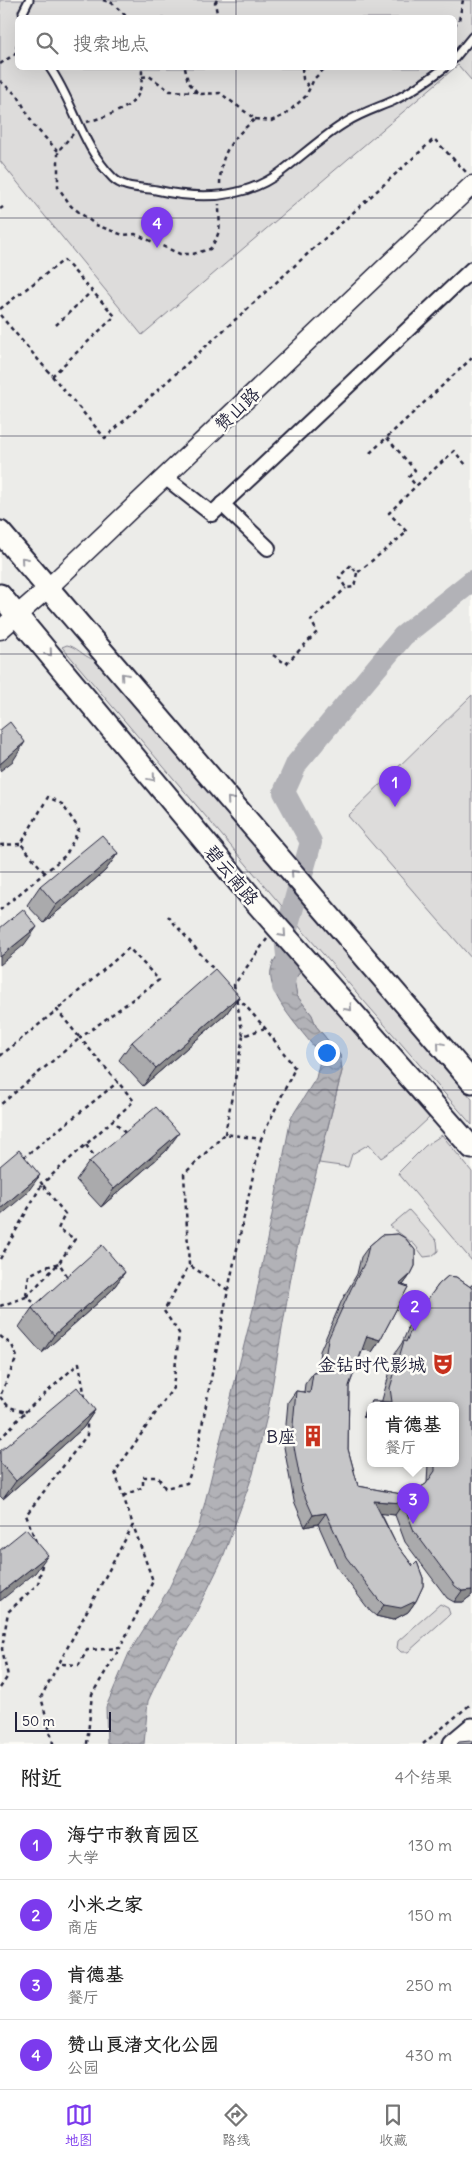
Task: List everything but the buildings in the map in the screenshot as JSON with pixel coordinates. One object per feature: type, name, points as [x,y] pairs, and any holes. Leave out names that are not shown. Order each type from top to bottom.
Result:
[{"type":"main road","points":[[0,532],[472,1082]]},
{"type":"main road","name":"碧云南路","points":[[0,595],[250,897],[472,1148]]},
{"type":"main road","points":[[454,1744],[472,1729]]},
{"type":"street","name":"赞山路","points":[[0,630],[48,588],[472,184]]},
{"type":"street","points":[[165,477],[212,514],[472,269]]},
{"type":"street","points":[[222,504],[268,548]]},
{"type":"lane","points":[[24,15],[23,12],[29,0]]},
{"type":"lane","points":[[457,55],[472,37]]},
{"type":"lane","points":[[51,70],[60,83],[85,140],[96,158],[114,180],[130,187],[171,194],[219,196],[243,193],[274,176],[346,122],[406,94],[441,70]]},
{"type":"path","points":[[103,0],[112,3],[125,15]]},
{"type":"path","points":[[217,0],[215,3],[217,15]]},
{"type":"path","points":[[457,23],[460,20],[463,0]]},
{"type":"path","points":[[0,64],[15,54]]},
{"type":"path","points":[[58,150],[72,137],[79,124],[106,117],[128,106],[136,99],[142,70]]},
{"type":"path","points":[[185,70],[188,82],[196,92]]},
{"type":"path","points":[[302,70],[303,79],[309,86]]},
{"type":"path","points":[[142,77],[149,76],[170,91],[196,92],[201,94],[220,93],[255,119],[271,121],[285,115],[306,96],[309,86],[323,70]]},
{"type":"path","points":[[0,81],[18,96],[34,126],[58,150],[58,187],[71,206],[96,225],[123,235],[135,234],[180,254],[193,254],[210,250],[221,229],[220,176],[227,148],[234,137],[255,119]]},
{"type":"path","points":[[0,315],[104,438],[434,139],[472,184]]},
{"type":"path","points":[[0,309],[64,260],[115,316],[52,376]]},
{"type":"path","points":[[56,325],[92,291]]},
{"type":"path","points":[[471,359],[472,364]]},
{"type":"path","points":[[370,453],[471,359]]},
{"type":"path","points":[[387,438],[415,470],[409,477],[416,486]]},
{"type":"path","points":[[272,655],[286,664],[317,632],[311,620],[346,588],[354,587],[357,573],[407,532],[389,512],[454,451],[467,466]]},
{"type":"path","points":[[346,588],[339,577],[351,565],[357,573]]},
{"type":"path","points":[[0,910],[66,855],[79,829],[62,804],[48,797],[21,844]]},
{"type":"path","points":[[0,844],[21,844]]},
{"type":"path","points":[[21,844],[45,873]]},
{"type":"path","points":[[168,916],[220,976]]},
{"type":"path","points":[[86,1744],[92,1694],[120,1648],[152,1582],[115,1472],[173,1388],[179,1333],[164,1310],[189,1265],[184,1174],[225,1134],[243,1036],[234,985],[269,936]]},
{"type":"path","points":[[0,1056],[130,948],[159,980],[80,1038],[0,1106]]},
{"type":"path","points":[[123,1496],[144,1487],[143,1477],[158,1477],[165,1488],[187,1483],[196,1457],[228,1290],[261,1139],[295,1068],[265,1028],[233,991]]},
{"type":"path","points":[[0,1259],[42,1184],[134,1101],[57,1010]]},
{"type":"path","points":[[243,1036],[265,1028]]},
{"type":"path","points":[[28,1164],[24,1157],[118,1082]]},
{"type":"path","points":[[117,1124],[129,1137]]},
{"type":"path","points":[[225,1134],[261,1139]]},
{"type":"path","points":[[86,1145],[98,1162]]},
{"type":"path","points":[[0,1306],[26,1297],[60,1263],[75,1239],[58,1229],[65,1214],[33,1170]]},
{"type":"path","points":[[60,1263],[70,1281]]},
{"type":"path","points":[[26,1297],[28,1276],[43,1268],[60,1263]]},
{"type":"path","points":[[189,1265],[228,1290]]},
{"type":"path","points":[[26,1297],[41,1307]]},
{"type":"path","points":[[0,1336],[12,1344],[17,1357],[0,1396],[9,1407],[25,1412]]},
{"type":"path","points":[[0,1439],[25,1412],[79,1363],[85,1399]]},
{"type":"path","points":[[36,1543],[26,1515],[86,1436],[87,1417]]},
{"type":"path","points":[[52,1744],[41,1697],[133,1526]]},
{"type":"path","points":[[0,1688],[8,1676],[2,1649],[8,1612],[38,1584],[42,1566],[40,1558]]},
{"type":"path","points":[[62,1664],[79,1665],[87,1650],[120,1648]]},
{"type":"path","points":[[423,1744],[472,1703]]},
{"type":"shaded area","points":[[0,0],[472,0],[472,1744],[0,1744]]},
{"type":"shaded area","points":[[0,0],[472,0],[472,81],[457,66],[457,15],[15,15],[15,70],[452,70],[142,335],[0,161]]},
{"type":"shaded area","points":[[67,645],[74,647],[92,659],[94,657],[472,1099],[472,1125],[303,931],[62,647]]},
{"type":"shaded area","points":[[472,695],[472,959],[348,816]]},
{"type":"shaded area","points":[[301,971],[429,1118],[400,1145],[381,1158],[369,1144],[352,1154],[348,1167],[319,1163],[342,1071],[340,1055],[316,1026],[312,1015],[297,996],[294,980]]},
{"type":"shaded area","points":[[442,1135],[472,1172],[472,1261],[398,1173],[425,1146]]},
{"type":"shaded area","points":[[409,1210],[437,1241],[438,1251],[432,1256],[424,1257],[415,1245],[390,1226]]},
{"type":"shaded area","points":[[440,1604],[448,1608],[450,1614],[408,1652],[401,1652],[397,1648],[398,1641]]},
{"type":"water","points":[[281,950],[301,971],[294,980],[297,996],[312,1015],[316,1026],[340,1055],[342,1071],[294,1260],[267,1416],[253,1474],[222,1560],[194,1617],[168,1658],[148,1701],[144,1744],[107,1744],[106,1707],[129,1653],[168,1590],[199,1526],[255,1301],[291,1118],[316,1078],[321,1056],[284,1009],[273,989],[271,971]]},
{"type":"waterway","points":[[283,987],[288,965],[285,936],[311,842],[284,792],[297,763],[403,636],[472,581]]},
{"type":"place","name":"赞山良渚文化公园","points":[[157,248]]},
{"type":"place","name":"海宁市教育园区","points":[[395,807]]},
{"type":"place","name":"小米之家","points":[[415,1331]]},
{"type":"place","name":"金钻时代影城","points":[[443,1364]]},
{"type":"place","name":"B座","points":[[313,1436]]},
{"type":"place","name":"肯德基","points":[[413,1524]]}]
